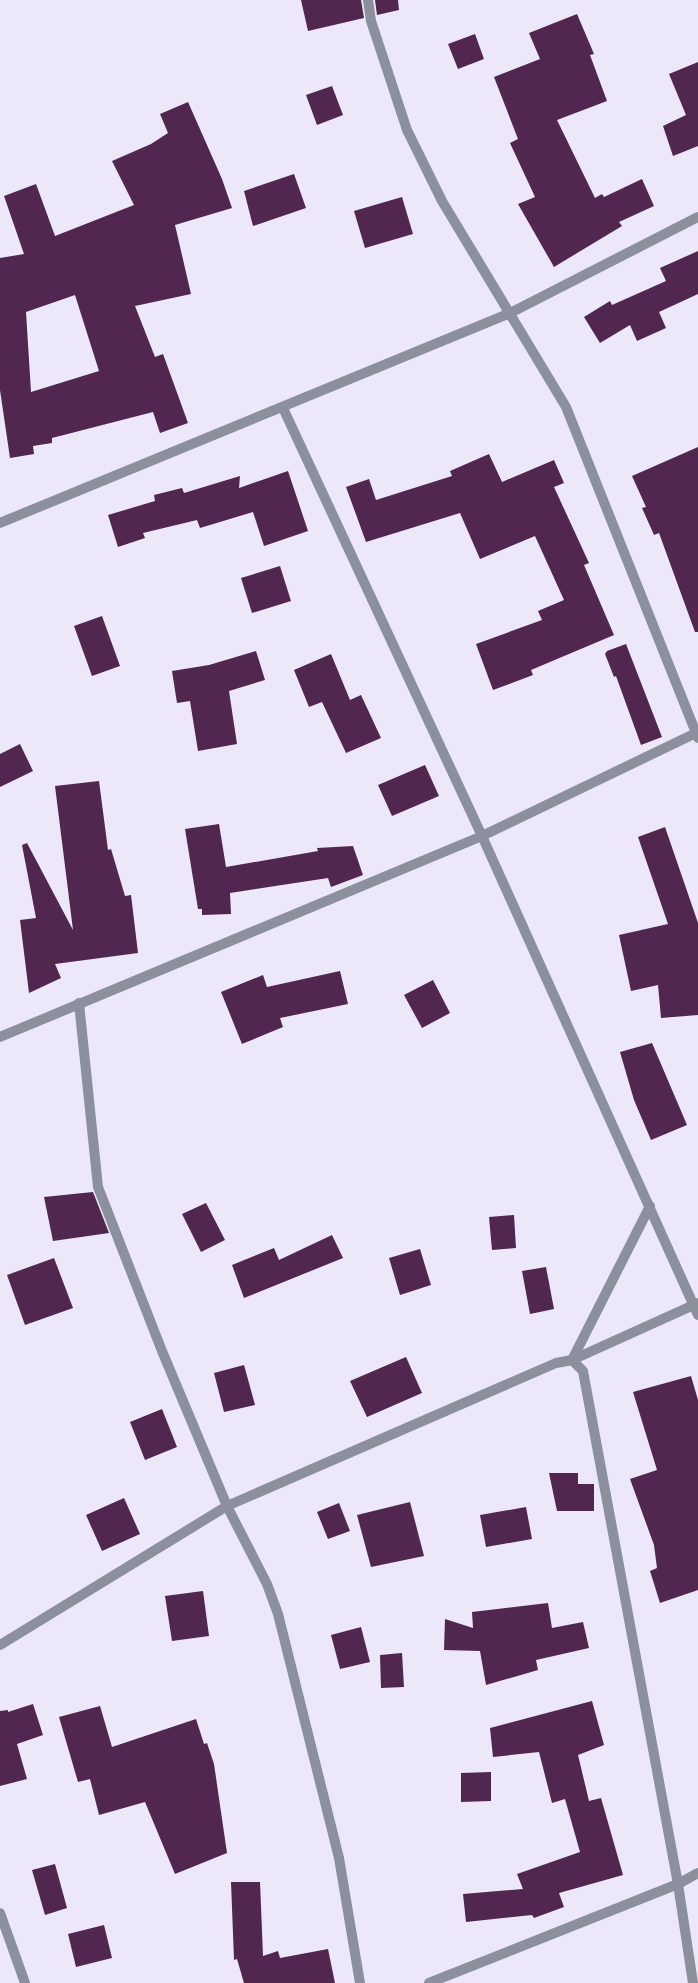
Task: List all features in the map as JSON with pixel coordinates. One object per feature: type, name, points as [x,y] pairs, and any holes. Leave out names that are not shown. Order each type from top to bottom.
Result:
[{"type":"street","points":[[0,1037],[482,836],[697,734],[566,407],[442,201],[407,130],[371,20],[368,0]]},
{"type":"street","points":[[0,523],[510,313],[697,221]]},
{"type":"street","points":[[283,408],[482,836],[696,1304],[698,1315]]},
{"type":"street","points":[[79,1003],[98,1187],[162,1351],[227,1506],[267,1584],[278,1614],[339,1858],[360,1983]]},
{"type":"street","points":[[572,1360],[650,1206]]},
{"type":"street","points":[[0,1645],[227,1506],[556,1363],[572,1360],[696,1304]]},
{"type":"street","points":[[572,1360],[583,1372],[678,1884],[693,1983]]},
{"type":"street","points":[[429,1983],[678,1884],[698,1873]]},
{"type":"street","points":[[0,1913],[25,1983]]},
{"type":"building","points":[[301,0],[361,0],[364,18],[308,31]]},
{"type":"building","points":[[375,0],[398,0],[399,10],[377,15]]},
{"type":"building","points":[[577,14],[594,54],[590,55],[607,101],[557,120],[595,198],[602,194],[604,197],[642,179],[654,206],[619,222],[622,226],[554,267],[518,204],[535,197],[510,143],[518,139],[494,77],[540,59],[529,33]]},
{"type":"building","points":[[475,34],[484,59],[458,69],[448,44]]},
{"type":"building","points":[[698,62],[698,146],[673,156],[663,126],[686,115],[669,74]]},
{"type":"building","points":[[332,86],[343,115],[317,125],[306,95]]},
{"type":"building","points":[[188,102],[222,179],[232,208],[175,225],[191,294],[135,306],[155,357],[163,354],[188,423],[160,433],[153,412],[52,438],[52,443],[33,446],[34,454],[10,458],[0,390],[0,258],[24,254],[4,196],[36,184],[55,236],[134,205],[112,161],[151,144],[168,133],[160,114]],"holes":[[[75,295],[99,371],[31,392],[26,312]]]},
{"type":"building","points":[[294,174],[306,208],[253,226],[244,191]]},
{"type":"building","points":[[402,197],[413,234],[365,248],[354,211]]},
{"type":"building","points":[[698,251],[698,294],[659,312],[666,328],[637,341],[630,325],[600,343],[584,317],[610,301],[612,305],[666,281],[660,268]]},
{"type":"building","points":[[698,447],[698,632],[695,632],[659,533],[654,535],[642,508],[646,507],[632,476]]},
{"type":"building","points":[[489,454],[502,482],[554,460],[564,483],[554,487],[589,563],[584,565],[614,635],[531,670],[533,675],[493,690],[476,644],[542,620],[538,611],[564,600],[535,536],[480,559],[460,513],[366,542],[346,487],[369,479],[376,500],[452,476],[450,471]]},
{"type":"building","points":[[288,471],[308,531],[264,546],[253,512],[200,528],[197,520],[143,533],[145,538],[118,547],[108,515],[155,501],[154,495],[182,488],[184,493],[240,476],[239,488]]},
{"type":"building","points":[[280,566],[291,601],[252,613],[241,578]]},
{"type":"building","points":[[102,616],[120,666],[92,676],[74,626]]},
{"type":"building","points":[[626,644],[662,737],[641,745],[616,676],[614,677],[605,654],[607,651]]},
{"type":"building","points":[[256,651],[265,680],[229,691],[237,744],[198,751],[190,701],[177,703],[172,671],[209,665]]},
{"type":"building","points":[[331,654],[350,700],[361,695],[381,738],[346,753],[322,702],[309,707],[294,670]]},
{"type":"building","points":[[20,744],[33,771],[0,787],[0,754]]},
{"type":"building","points":[[425,765],[439,796],[392,816],[378,785]]},
{"type":"building","points":[[99,781],[108,850],[111,849],[125,896],[131,895],[138,953],[55,964],[61,978],[29,993],[20,920],[36,918],[22,845],[27,843],[73,930],[55,786]]},
{"type":"building","points":[[219,824],[226,867],[318,851],[317,848],[353,846],[363,875],[331,887],[328,878],[230,893],[231,914],[202,915],[202,909],[198,909],[185,829]]},
{"type":"building","points":[[665,827],[698,923],[698,1015],[661,1018],[658,985],[631,991],[619,935],[668,924],[638,837]]},
{"type":"building","points":[[340,971],[348,1004],[280,1018],[283,1027],[242,1044],[221,992],[263,975],[267,987]]},
{"type":"building","points":[[433,980],[450,1013],[422,1028],[404,995]]},
{"type":"building","points":[[652,1043],[687,1125],[651,1140],[634,1100],[620,1052]]},
{"type":"building","points":[[93,1192],[109,1233],[53,1241],[44,1197]]},
{"type":"building","points":[[206,1203],[225,1240],[201,1252],[182,1214]]},
{"type":"building","points":[[514,1215],[516,1248],[492,1250],[489,1217]]},
{"type":"building","points":[[332,1235],[343,1258],[244,1298],[232,1265],[274,1248],[279,1260]]},
{"type":"building","points":[[420,1249],[431,1285],[400,1295],[389,1258]]},
{"type":"building","points":[[54,1258],[73,1308],[25,1325],[7,1275]]},
{"type":"building","points":[[546,1267],[554,1309],[530,1314],[522,1271]]},
{"type":"building","points":[[406,1357],[422,1393],[367,1417],[350,1381]]},
{"type":"building","points":[[244,1365],[255,1405],[224,1412],[214,1373]]},
{"type":"building","points":[[691,1376],[698,1400],[698,1590],[660,1603],[650,1571],[657,1568],[654,1545],[630,1479],[657,1470],[633,1392]]},
{"type":"building","points":[[162,1409],[177,1447],[145,1460],[130,1422]]},
{"type":"building","points":[[549,1473],[578,1473],[578,1484],[594,1484],[594,1511],[557,1511]]},
{"type":"building","points":[[124,1498],[140,1534],[102,1551],[86,1515]]},
{"type":"building","points":[[410,1502],[424,1556],[371,1567],[357,1515]]},
{"type":"building","points":[[339,1503],[350,1531],[328,1539],[317,1512]]},
{"type":"building","points":[[526,1507],[532,1539],[486,1547],[480,1515]]},
{"type":"building","points":[[203,1591],[209,1636],[172,1641],[165,1596]]},
{"type":"building","points":[[548,1603],[552,1628],[583,1622],[589,1648],[536,1660],[538,1670],[486,1685],[480,1651],[444,1650],[445,1619],[473,1628],[472,1612]]},
{"type":"building","points":[[361,1627],[370,1662],[340,1669],[331,1635]]},
{"type":"building","points":[[402,1653],[404,1687],[381,1688],[380,1655]]},
{"type":"building","points":[[592,1701],[604,1745],[578,1755],[589,1801],[601,1798],[623,1875],[559,1893],[564,1907],[534,1918],[532,1915],[466,1922],[463,1894],[523,1889],[517,1874],[580,1852],[565,1799],[552,1803],[539,1752],[493,1757],[490,1728]]},
{"type":"building","points":[[33,1704],[43,1735],[17,1744],[27,1779],[0,1786],[0,1711],[8,1710],[8,1712]]},
{"type":"building","points":[[100,1706],[112,1747],[196,1719],[204,1744],[207,1743],[214,1764],[227,1853],[175,1874],[145,1802],[99,1815],[90,1779],[78,1782],[59,1717]]},
{"type":"building","points":[[491,1772],[491,1801],[461,1802],[461,1773]]},
{"type":"building","points":[[55,1864],[67,1908],[45,1915],[32,1870]]},
{"type":"building","points":[[231,1882],[260,1882],[263,1956],[278,1951],[280,1958],[328,1949],[335,1983],[244,1983],[237,1959],[234,1960]]},
{"type":"building","points":[[104,1925],[112,1958],[76,1967],[68,1934]]}]
